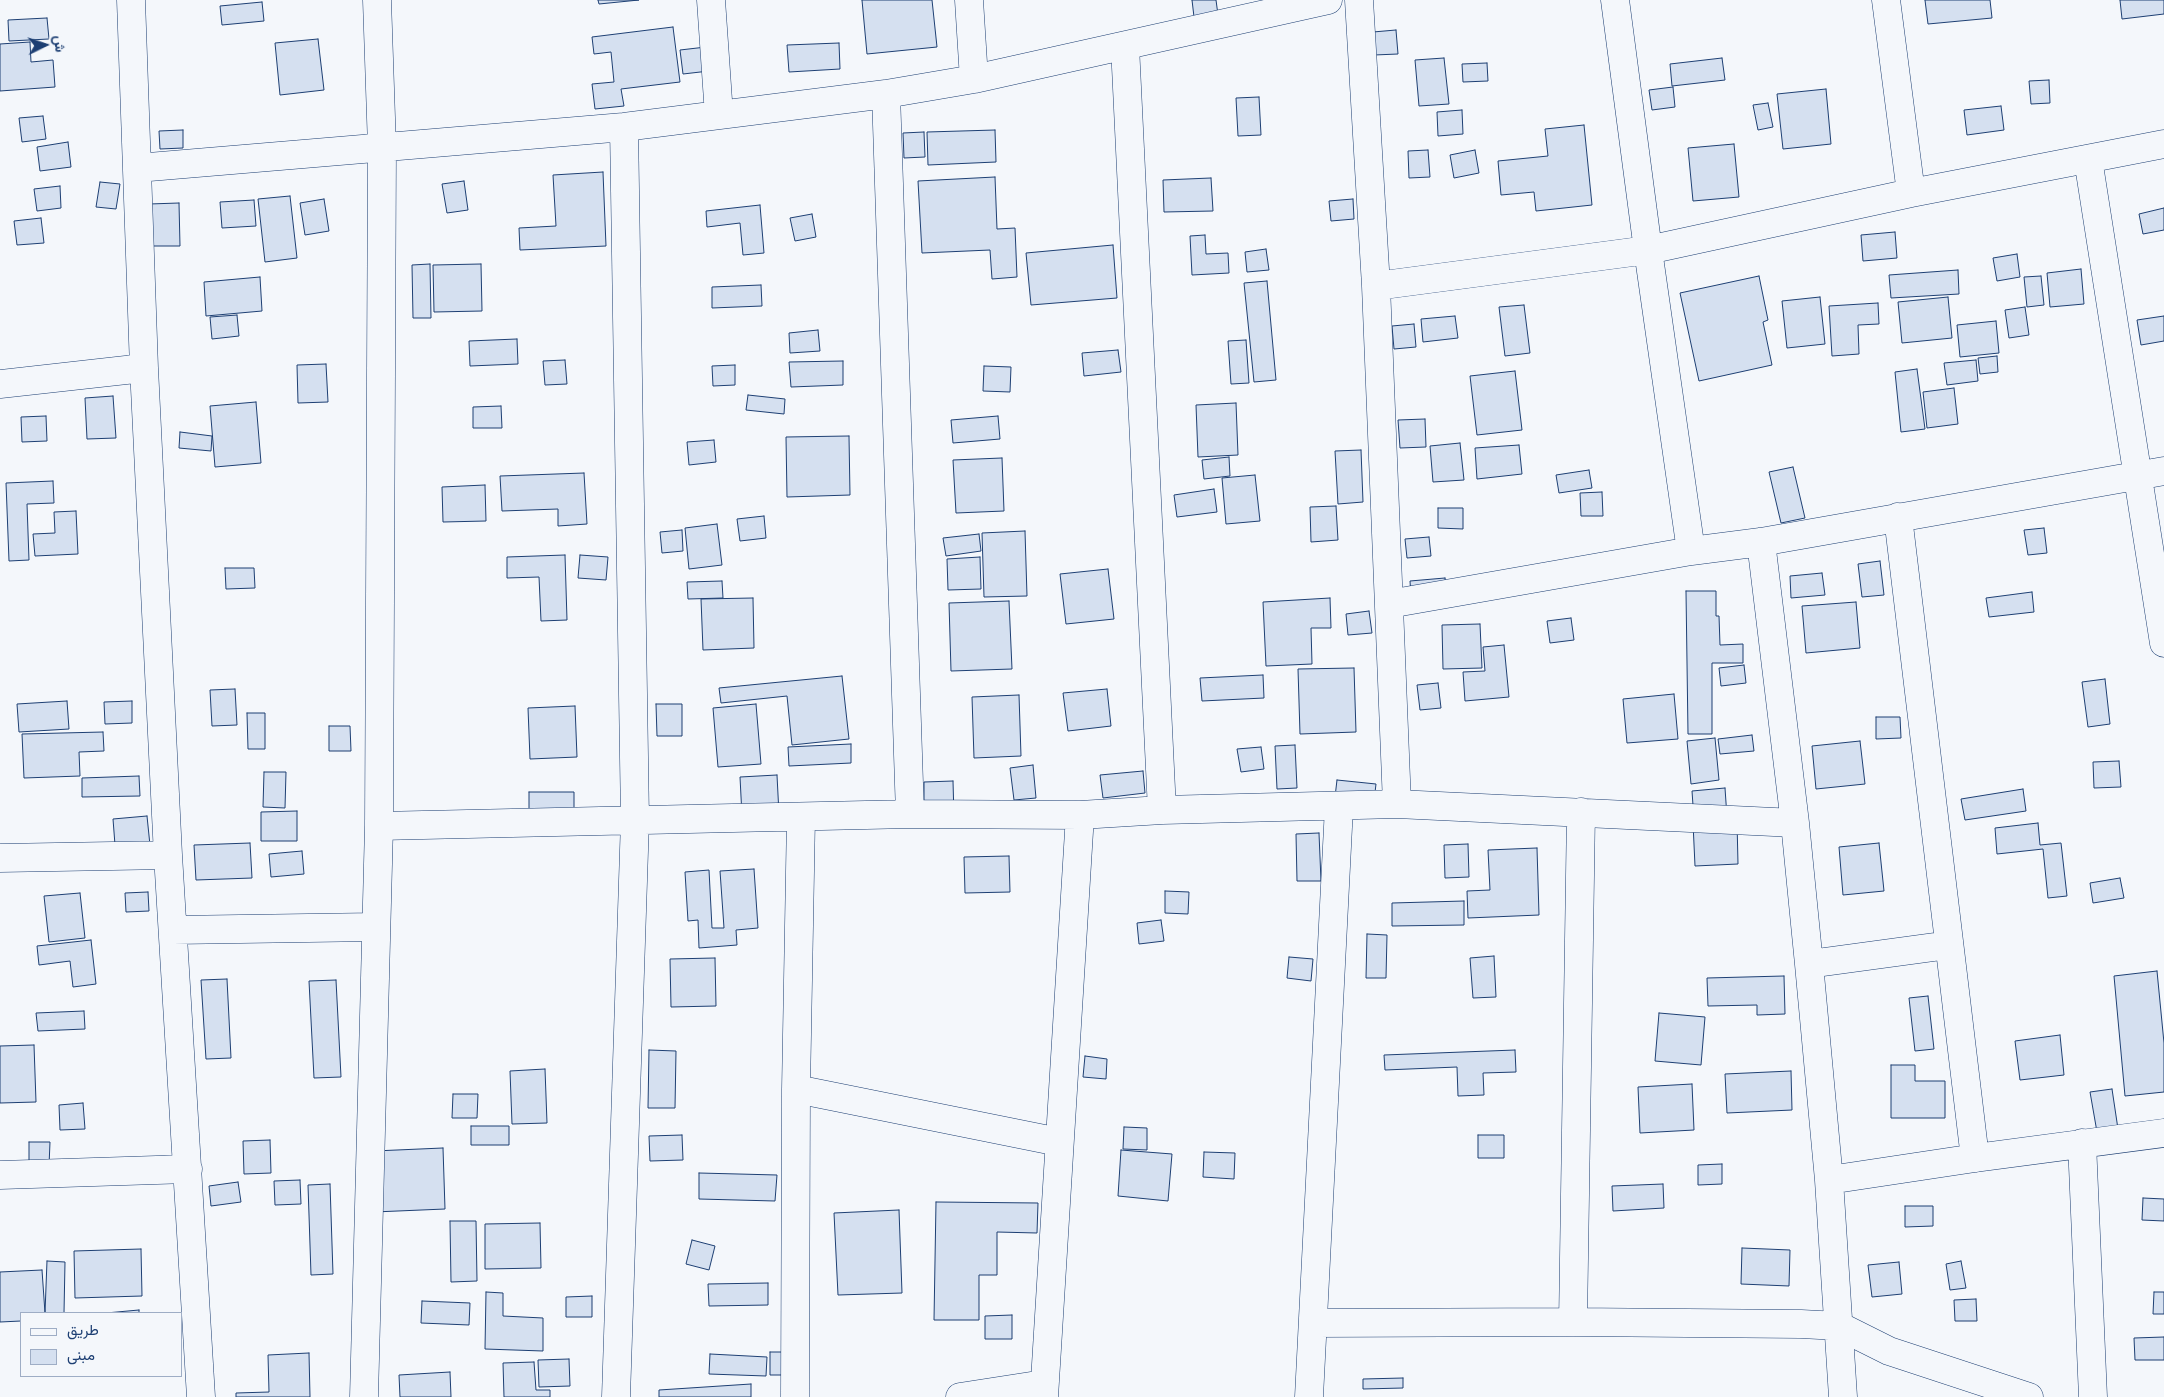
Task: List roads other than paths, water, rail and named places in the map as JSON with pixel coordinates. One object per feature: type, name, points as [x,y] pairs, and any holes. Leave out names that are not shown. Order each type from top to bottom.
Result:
[{"type":"street","points":[[131,0],[144,368],[168,855],[201,1397]]},
{"type":"street","points":[[364,1397],[379,826],[382,147],[377,0]]},
{"type":"street","points":[[711,0],[720,115]]},
{"type":"street","points":[[969,0],[974,79]]},
{"type":"street","points":[[137,168],[624,127],[886,94],[974,79],[1125,46],[1236,10],[1328,0]]},
{"type":"street","points":[[1359,0],[1376,286],[1396,804]]},
{"type":"street","points":[[1615,0],[1690,551]]},
{"type":"street","points":[[1886,0],[1910,193]]},
{"type":"street","points":[[1125,46],[1162,810]]},
{"type":"street","points":[[886,94],[910,814]]},
{"type":"street","points":[[616,1397],[635,820],[624,127]]},
{"type":"street","points":[[1376,286],[1648,250],[1910,193],[2164,144]]},
{"type":"street","points":[[2088,159],[2164,643]]},
{"type":"street","points":[[0,384],[144,368]]},
{"type":"street","points":[[1389,604],[1690,551],[1762,542],[2164,471]]},
{"type":"street","points":[[1898,517],[1975,1158]]},
{"type":"street","points":[[1762,542],[1795,823],[1809,964],[1829,1180],[1843,1397]]},
{"type":"street","points":[[379,826],[801,818],[910,814],[1080,815],[1162,810],[1338,807],[1396,804],[1795,823]]},
{"type":"street","points":[[1309,1397],[1338,807]]},
{"type":"street","points":[[1574,1322],[1581,812]]},
{"type":"street","points":[[960,1397],[1044,1391],[1080,815]]},
{"type":"street","points":[[795,1397],[796,1090],[801,818]]},
{"type":"street","points":[[0,858],[168,855]]},
{"type":"street","points":[[173,930],[375,927]]},
{"type":"street","points":[[1809,964],[1948,945]]},
{"type":"street","points":[[796,1090],[1059,1142]]},
{"type":"street","points":[[1829,1180],[1975,1158],[2164,1133]]},
{"type":"street","points":[[2082,1143],[2093,1397]]},
{"type":"street","points":[[0,1175],[188,1169]]},
{"type":"street","points":[[1314,1322],[1574,1322],[1839,1326],[1889,1350],[2029,1397]]}]
